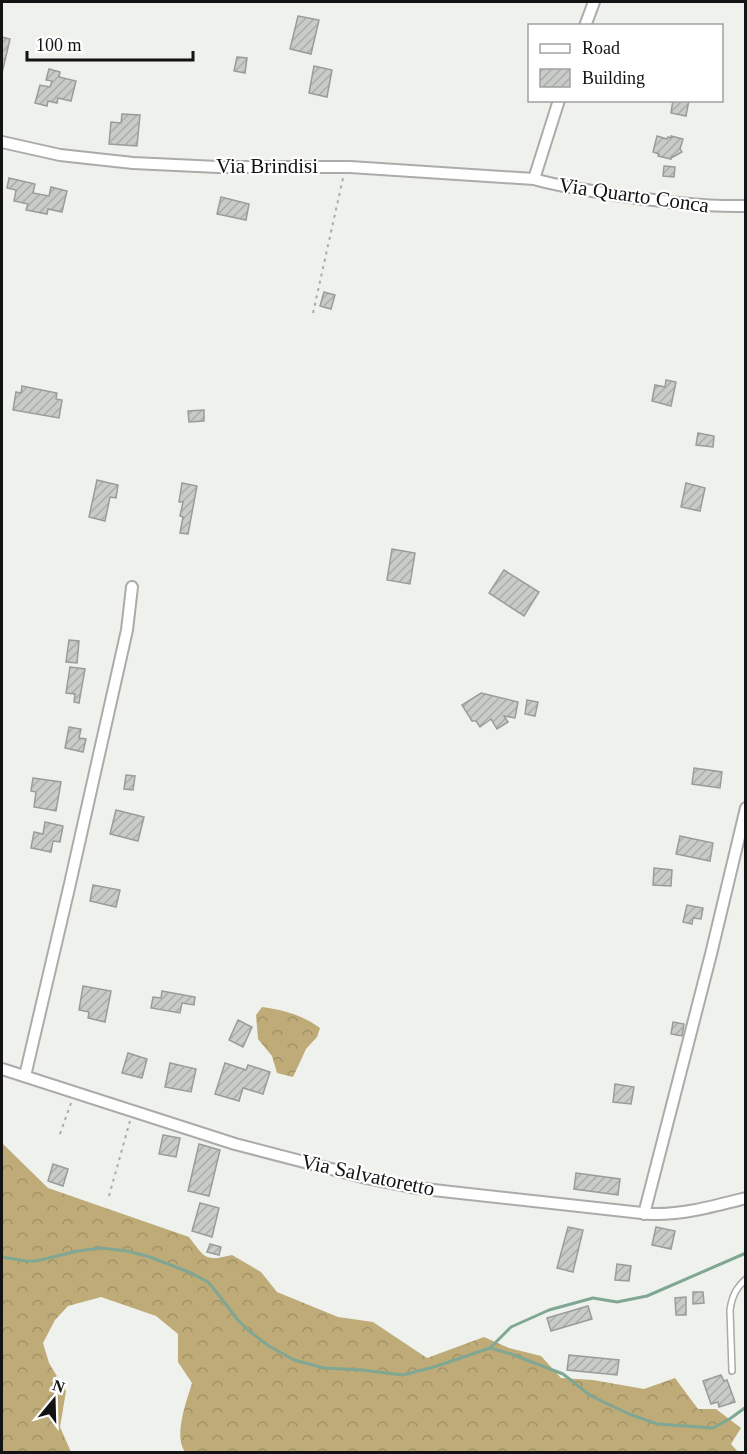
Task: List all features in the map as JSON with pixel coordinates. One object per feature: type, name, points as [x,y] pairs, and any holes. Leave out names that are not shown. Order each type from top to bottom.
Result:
[{"type":"street","points":[[586,24],[594,2]]},
{"type":"street","name":"Via Quarto Conca","points":[[558,102],[534,179],[557,186],[638,198],[718,206],[746,206]]},
{"type":"street","name":"Via Brindisi","points":[[2,142],[66,156],[133,163],[207,167],[345,166],[534,179]]},
{"type":"street","points":[[25,1076],[127,630],[132,587]]},
{"type":"street","points":[[644,1214],[746,807]]},
{"type":"street","name":"Via Salvatoretto","points":[[2,1069],[235,1144],[382,1181],[451,1192],[644,1214],[670,1214],[746,1198]]},
{"type":"lane","points":[[732,1371],[731,1301],[734,1292],[746,1279]]},
{"type":"path","points":[[313,313],[345,166]]},
{"type":"path","points":[[60,1134],[76,1092]]},
{"type":"path","points":[[109,1196],[133,1111]]},
{"type":"green space","points":[[262,1007],[292,1014],[320,1028],[317,1037],[306,1049],[293,1077],[277,1073],[272,1056],[258,1039],[256,1015]]},
{"type":"green space","points":[[2,1143],[48,1188],[189,1237],[203,1254],[211,1258],[232,1255],[261,1272],[277,1292],[338,1317],[373,1322],[427,1358],[484,1337],[509,1348],[541,1356],[561,1378],[593,1380],[644,1389],[675,1378],[698,1409],[716,1409],[741,1428],[731,1444],[738,1452],[185,1452],[180,1437],[184,1408],[192,1383],[178,1362],[178,1334],[156,1316],[101,1297],[68,1306],[55,1320],[43,1343],[49,1363],[66,1391],[60,1427],[71,1452],[2,1452]]},
{"type":"building","points":[[298,16],[319,20],[311,54],[290,49]]},
{"type":"building","points":[[2,37],[10,39],[2,73]]},
{"type":"building","points":[[237,57],[247,58],[245,73],[234,71]]},
{"type":"building","points":[[314,66],[332,70],[327,97],[309,93]]},
{"type":"building","points":[[49,69],[60,72],[59,77],[76,81],[71,101],[58,98],[57,103],[48,101],[47,106],[35,103],[40,85],[50,87],[52,81],[46,80]]},
{"type":"building","points":[[673,102],[689,102],[686,116],[671,113]]},
{"type":"building","points":[[122,114],[140,115],[137,146],[109,144],[111,122],[121,123]]},
{"type":"building","points":[[657,136],[667,139],[671,136],[683,139],[680,149],[682,152],[672,156],[671,159],[658,156],[659,154],[653,152]]},
{"type":"building","points":[[664,166],[675,167],[674,177],[663,176]]},
{"type":"building","points":[[9,178],[35,184],[33,193],[49,196],[51,187],[67,191],[62,212],[48,209],[47,214],[26,210],[28,204],[14,201],[16,190],[7,188]]},
{"type":"building","points":[[221,197],[249,204],[246,220],[217,214]]},
{"type":"building","points":[[324,292],[335,295],[331,309],[320,306]]},
{"type":"building","points":[[666,380],[676,382],[671,406],[652,401],[655,385],[665,387]]},
{"type":"building","points":[[22,386],[57,393],[56,399],[62,400],[59,418],[13,410],[16,392],[21,393]]},
{"type":"building","points":[[204,410],[204,421],[189,422],[188,411]]},
{"type":"building","points":[[698,433],[714,436],[713,447],[696,445]]},
{"type":"building","points":[[97,480],[118,485],[116,498],[110,497],[105,521],[89,517]]},
{"type":"building","points":[[182,483],[197,486],[188,534],[180,533],[183,517],[180,516],[183,502],[179,502]]},
{"type":"building","points":[[686,483],[705,488],[700,511],[681,507]]},
{"type":"building","points":[[392,549],[415,553],[410,584],[387,580]]},
{"type":"building","points":[[504,570],[539,592],[524,616],[489,593]]},
{"type":"building","points":[[69,640],[79,641],[77,663],[66,662]]},
{"type":"building","points":[[70,667],[85,669],[79,703],[74,702],[75,694],[66,693]]},
{"type":"building","points":[[481,693],[518,702],[515,718],[504,716],[508,722],[497,729],[491,719],[480,727],[476,721],[472,721],[462,705]]},
{"type":"building","points":[[527,700],[538,702],[535,716],[525,714]]},
{"type":"building","points":[[69,727],[81,729],[79,738],[86,739],[83,752],[65,748]]},
{"type":"building","points":[[694,768],[722,772],[720,788],[692,784]]},
{"type":"building","points":[[126,775],[135,776],[133,790],[124,789]]},
{"type":"building","points":[[33,778],[61,782],[56,811],[34,807],[36,792],[31,791]]},
{"type":"building","points":[[116,810],[144,817],[138,841],[110,834]]},
{"type":"building","points":[[45,822],[63,826],[60,842],[53,841],[51,852],[31,848],[34,832],[43,834]]},
{"type":"building","points":[[680,836],[713,843],[710,861],[676,854]]},
{"type":"building","points":[[654,868],[672,870],[671,886],[653,885]]},
{"type":"building","points":[[93,885],[120,890],[116,907],[90,901]]},
{"type":"building","points":[[687,905],[703,908],[701,919],[693,918],[692,924],[683,922]]},
{"type":"building","points":[[83,986],[111,991],[105,1022],[88,1018],[89,1012],[79,1010]]},
{"type":"building","points":[[162,991],[195,997],[194,1005],[182,1003],[180,1013],[151,1008],[153,997],[161,998]]},
{"type":"building","points":[[238,1020],[252,1027],[243,1047],[229,1040]]},
{"type":"building","points":[[673,1022],[684,1024],[682,1036],[671,1034]]},
{"type":"building","points":[[128,1053],[147,1059],[142,1078],[122,1073]]},
{"type":"building","points":[[170,1063],[196,1069],[191,1092],[165,1087]]},
{"type":"building","points":[[225,1063],[246,1070],[248,1065],[270,1072],[263,1094],[243,1088],[239,1101],[215,1094]]},
{"type":"building","points":[[615,1084],[634,1087],[631,1104],[613,1102]]},
{"type":"building","points":[[163,1135],[180,1138],[176,1157],[159,1154]]},
{"type":"building","points":[[199,1144],[220,1150],[209,1196],[188,1191]]},
{"type":"building","points":[[53,1164],[68,1169],[63,1186],[48,1181]]},
{"type":"building","points":[[576,1173],[620,1179],[618,1195],[574,1189]]},
{"type":"building","points":[[200,1203],[219,1208],[212,1237],[192,1231]]},
{"type":"building","points":[[568,1227],[583,1230],[573,1272],[557,1268]]},
{"type":"building","points":[[656,1227],[675,1231],[671,1249],[652,1245]]},
{"type":"building","points":[[210,1244],[221,1247],[219,1255],[207,1252]]},
{"type":"building","points":[[617,1264],[631,1266],[629,1281],[615,1280]]},
{"type":"building","points":[[693,1292],[703,1292],[704,1303],[693,1304]]},
{"type":"building","points":[[686,1297],[686,1315],[676,1315],[675,1298]]},
{"type":"building","points":[[588,1306],[592,1319],[551,1331],[547,1318]]},
{"type":"building","points":[[569,1355],[619,1360],[617,1375],[567,1370]]},
{"type":"building","points":[[721,1375],[724,1381],[727,1380],[735,1402],[719,1407],[718,1402],[711,1404],[703,1381]]},
{"type":"waterway","points":[[2,1257],[36,1261],[101,1248],[150,1257],[208,1282],[237,1319],[269,1346],[294,1360],[324,1368],[403,1375],[490,1348],[563,1374],[591,1396],[657,1424],[713,1428],[746,1407]]},
{"type":"waterway","points":[[490,1348],[511,1327],[549,1310],[593,1298],[617,1302],[647,1296],[746,1253]]}]
